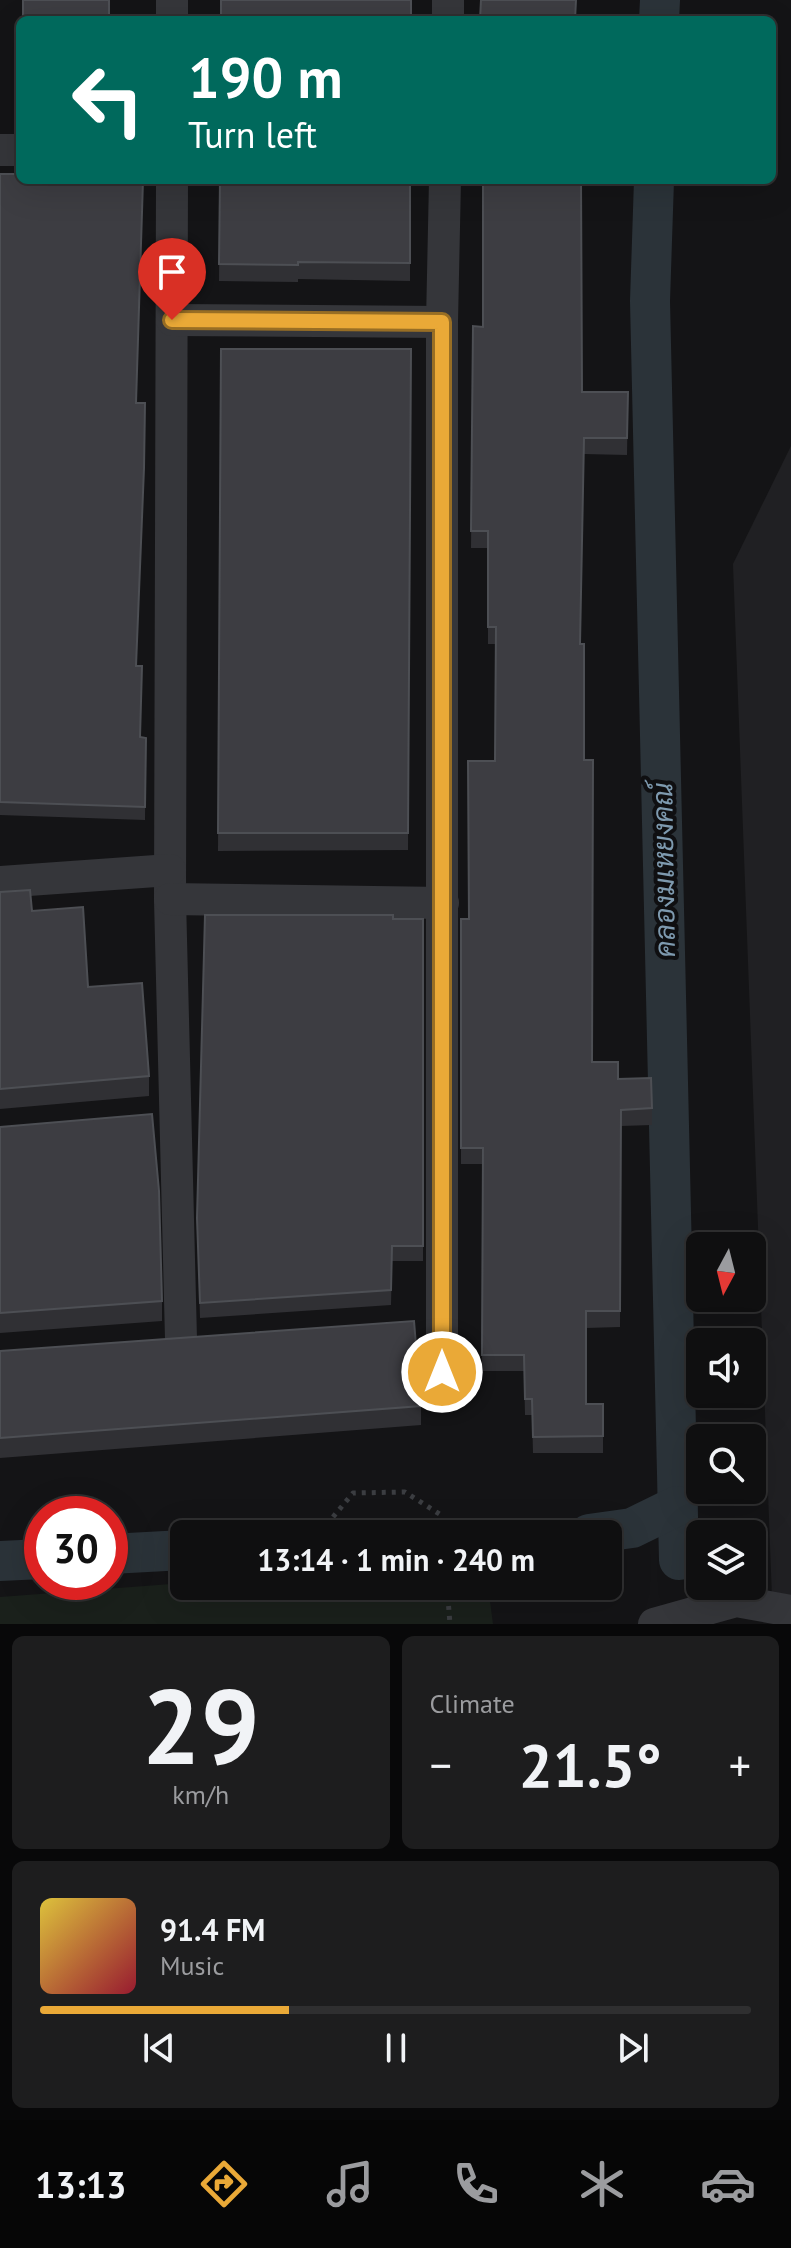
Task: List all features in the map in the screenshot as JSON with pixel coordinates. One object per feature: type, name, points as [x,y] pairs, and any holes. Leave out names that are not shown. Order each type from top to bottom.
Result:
[{"type":"street","points":[[172,184],[170,884],[161,1114],[182,1339]]},
{"type":"street","points":[[442,1372],[427,1321],[443,903],[442,322],[445,184]]},
{"type":"street","points":[[172,320],[442,322]]},
{"type":"street","points":[[0,882],[170,884],[443,903]]},
{"type":"street","points":[[654,1624],[736,1601],[791,1611]]},
{"type":"path","points":[[333,1517],[353,1493],[405,1492],[441,1515],[441,1520]]},
{"type":"path","points":[[448,1600],[450,1624]]},
{"type":"shaded area","points":[[791,446],[791,1624],[773,1624],[765,1408],[766,1328],[762,1328],[761,1312],[766,1312],[766,1232],[758,1232],[733,564]]},
{"type":"shaded area","points":[[170,1584],[170,1600],[490,1600],[493,1624],[0,1624],[0,1597],[24,1595],[24,1600],[128,1600],[128,1587]]},
{"type":"building","points":[[23,0],[109,0],[109,16],[23,16]]},
{"type":"building","points":[[221,0],[411,0],[411,16],[221,16]]},
{"type":"building","points":[[481,0],[576,0],[575,16],[480,16]]},
{"type":"building","points":[[0,174],[16,174],[16,184],[143,184],[136,403],[145,403],[136,666],[142,666],[140,737],[146,738],[145,807],[0,802]]},
{"type":"building","points":[[220,184],[410,184],[410,263],[219,264]]},
{"type":"building","points":[[483,184],[581,184],[582,392],[628,392],[627,438],[584,438],[580,644],[584,644],[584,760],[593,760],[592,1062],[618,1062],[618,1079],[651,1078],[652,1108],[621,1110],[620,1311],[586,1311],[586,1404],[603,1404],[603,1436],[533,1437],[532,1399],[525,1399],[524,1355],[482,1355],[483,1148],[461,1148],[461,919],[469,919],[468,761],[495,761],[496,627],[488,627],[488,531],[471,531],[473,326],[483,327]]},
{"type":"building","points":[[221,349],[411,349],[408,833],[218,833]]},
{"type":"building","points":[[30,890],[32,911],[83,907],[88,987],[142,983],[149,1076],[0,1089],[0,892]]},
{"type":"building","points":[[205,915],[393,915],[393,919],[423,919],[423,1246],[392,1246],[391,1290],[200,1303],[197,1218]]},
{"type":"building","points":[[152,1114],[159,1191],[162,1301],[0,1313],[0,1127]]},
{"type":"building","points":[[414,1321],[421,1406],[0,1438],[0,1351]]},
{"type":"waterway","name":"คลองมเหยงคณ์","points":[[659,16],[660,0]]},
{"type":"waterway","name":"คลองมเหยงคณ์","points":[[654,184],[650,301],[679,1560]]},
{"type":"waterway","points":[[622,1529],[632,1528],[677,1506]]},
{"type":"waterway","points":[[128,1553],[170,1551]]},
{"type":"waterway","points":[[0,1561],[24,1560]]},
{"type":"route","points":[[172,320],[442,322],[442,1372]]}]
